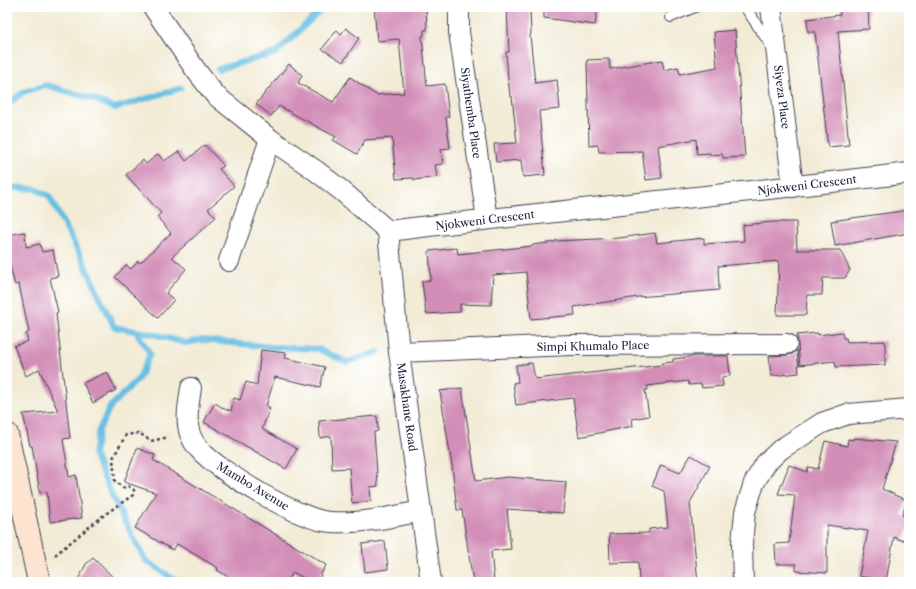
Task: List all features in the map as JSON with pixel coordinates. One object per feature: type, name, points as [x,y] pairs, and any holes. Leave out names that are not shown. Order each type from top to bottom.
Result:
[{"type":"street","points":[[153,7],[195,70],[215,95],[270,139],[315,170],[342,191],[388,231]]},
{"type":"street","name":"Siyathemba Place","points":[[459,7],[459,32],[487,219]]},
{"type":"street","name":"Siyeza Place","points":[[771,7],[793,187]]},
{"type":"street","points":[[229,262],[270,139]]},
{"type":"street","name":"Njokweni Crescent","points":[[388,231],[909,173]]},
{"type":"street","name":"Masakhane Road","points":[[388,231],[399,352],[431,582]]},
{"type":"street","name":"Simpi Khumalo Place","points":[[399,352],[571,345],[787,344]]},
{"type":"street","name":"Mambo Avenue","points":[[191,388],[187,413],[189,430],[198,448],[215,464],[275,501],[312,518],[330,522],[365,521],[421,512]]},
{"type":"street","points":[[743,582],[742,543],[745,512],[754,484],[766,463],[781,449],[822,423],[848,414],[909,409]]},
{"type":"street","points":[[7,434],[37,576]]},
{"type":"lane","points":[[671,17],[696,7]]},
{"type":"lane","points":[[745,7],[776,53]]},
{"type":"path","points":[[37,576],[104,515],[128,500],[133,495],[134,490],[128,486],[123,488],[115,481],[113,458],[126,435],[139,434],[151,441],[167,438],[189,430]]},
{"type":"building","points":[[374,7],[426,7],[427,30],[424,30],[424,35],[422,36],[427,86],[445,84],[449,117],[446,117],[450,148],[441,149],[443,164],[435,165],[437,177],[414,180],[414,178],[396,179],[392,138],[365,140],[357,154],[333,140],[336,137],[279,106],[271,116],[256,104],[289,64],[302,75],[298,83],[333,102],[350,77],[376,95],[404,93],[399,39],[377,41]]},
{"type":"building","points":[[507,7],[530,7],[530,35],[535,83],[557,80],[560,109],[539,111],[545,175],[523,177],[521,160],[496,162],[494,144],[517,143],[512,96],[510,96],[506,52],[509,52]]},
{"type":"building","points":[[544,7],[598,7],[595,25],[544,18]]},
{"type":"building","points":[[868,7],[869,29],[838,31],[849,145],[828,147],[815,32],[808,32],[807,19],[840,15],[840,8]]},
{"type":"building","points":[[346,28],[359,38],[343,62],[322,49],[337,30],[341,34]]},
{"type":"building","points":[[735,30],[745,157],[723,158],[722,154],[697,154],[696,139],[658,146],[662,178],[646,180],[642,151],[599,152],[598,145],[589,146],[587,60],[609,59],[610,69],[662,60],[664,70],[678,67],[680,74],[717,67],[714,32]]},
{"type":"building","points":[[205,145],[224,166],[219,169],[234,186],[208,209],[216,217],[172,257],[186,269],[166,293],[174,300],[158,318],[115,277],[126,265],[131,269],[138,261],[140,263],[171,233],[157,217],[161,213],[126,175],[143,160],[146,164],[158,154],[164,161],[179,151],[186,161]]},
{"type":"building","points":[[909,210],[909,233],[835,246],[831,221]]},
{"type":"building","points":[[773,222],[796,222],[797,250],[840,250],[850,270],[845,278],[823,278],[822,295],[807,295],[806,315],[777,315],[779,261],[718,266],[719,290],[638,297],[574,307],[575,315],[531,319],[526,272],[493,275],[491,305],[460,304],[460,312],[426,314],[422,281],[431,280],[429,251],[457,248],[458,254],[533,246],[555,241],[619,238],[655,233],[657,243],[704,238],[704,244],[744,241],[743,225]]},
{"type":"building","points":[[25,232],[26,247],[40,244],[42,252],[53,250],[58,276],[50,278],[58,312],[56,313],[70,438],[63,439],[69,477],[76,475],[82,518],[50,522],[47,492],[40,493],[32,446],[30,446],[23,414],[58,411],[39,369],[26,376],[14,346],[28,341],[26,334],[29,332],[19,284],[15,285],[7,255],[7,235]]},
{"type":"building","points":[[842,332],[843,338],[846,338],[847,342],[885,341],[885,365],[836,367],[835,361],[800,365],[797,335],[818,333],[818,335]]},
{"type":"building","points":[[261,350],[286,353],[285,358],[325,367],[320,387],[275,377],[266,406],[270,408],[262,429],[297,449],[286,469],[204,422],[215,403],[228,411],[228,409],[231,411],[234,398],[240,400],[246,382],[257,385]]},
{"type":"building","points":[[797,350],[799,373],[771,376],[769,356],[792,354]]},
{"type":"building","points":[[696,356],[728,356],[730,376],[722,377],[723,386],[702,388],[701,384],[689,385],[688,381],[647,386],[648,390],[645,390],[649,416],[632,419],[633,426],[579,437],[573,398],[516,405],[513,383],[518,382],[516,365],[532,363],[535,379],[662,365],[662,363],[673,362],[673,359]]},
{"type":"building","points":[[107,372],[116,390],[93,403],[83,383]]},
{"type":"building","points":[[462,388],[476,481],[508,477],[566,482],[563,513],[507,509],[511,549],[491,551],[494,582],[473,582],[462,510],[457,510],[452,466],[440,391]]},
{"type":"building","points":[[377,416],[378,431],[374,432],[378,486],[370,487],[371,501],[352,503],[349,468],[332,469],[331,436],[320,438],[319,421]]},
{"type":"building","points":[[853,438],[896,442],[882,489],[907,500],[902,515],[909,518],[909,525],[903,541],[894,537],[886,581],[859,576],[868,531],[827,525],[827,573],[796,571],[796,564],[776,564],[775,544],[789,543],[795,495],[778,494],[789,465],[807,472],[808,467],[818,469],[825,441],[847,446],[848,439],[853,440]]},
{"type":"building","points":[[137,448],[155,455],[153,460],[326,565],[317,582],[311,582],[293,572],[287,582],[237,582],[217,570],[218,568],[177,544],[173,550],[135,528],[156,493],[124,482]]},
{"type":"building","points":[[691,455],[710,466],[690,503],[698,582],[639,582],[638,562],[610,563],[609,534],[649,533],[649,529],[668,527],[664,491],[652,486],[661,465],[680,473]]},
{"type":"building","points":[[385,541],[388,569],[365,572],[362,544]]},
{"type":"building","points":[[93,558],[118,582],[77,582],[86,564]]},
{"type":"waterway","points":[[218,69],[276,53],[324,7]]},
{"type":"waterway","points":[[7,107],[23,92],[46,85],[93,99],[115,108],[181,88]]},
{"type":"waterway","points":[[7,187],[35,189],[49,196],[83,261],[114,327],[153,334],[185,343],[202,340],[273,347],[318,349],[347,362],[378,352]]},
{"type":"waterway","points":[[136,331],[150,354],[139,378],[110,407],[99,430],[94,454],[113,498],[145,560],[178,582]]}]
